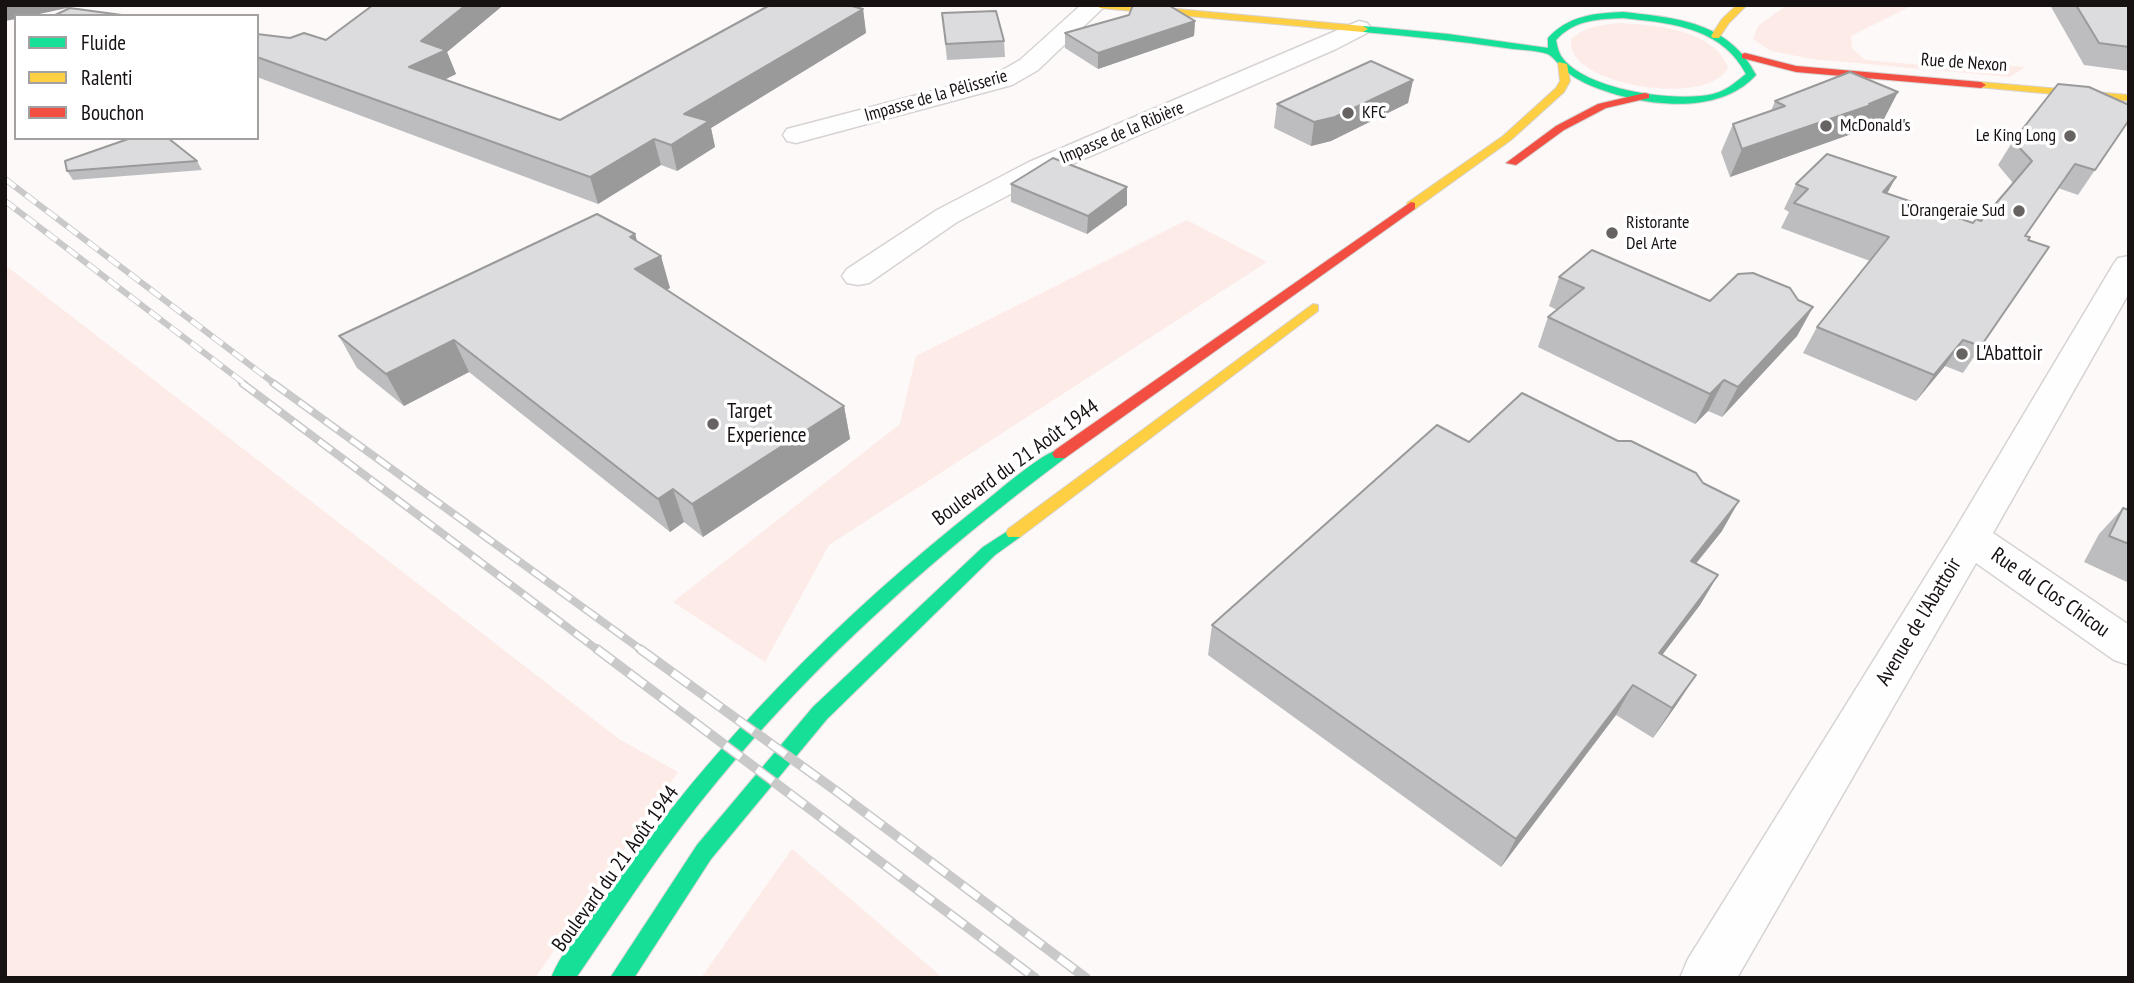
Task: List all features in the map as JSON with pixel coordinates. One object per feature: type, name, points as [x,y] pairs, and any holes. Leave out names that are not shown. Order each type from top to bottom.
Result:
[{"type":"main road","points":[[1098,5],[1448,37],[1558,58],[1581,76],[1611,88],[1645,96],[1704,98],[1727,93],[1743,85],[1751,75],[1745,56],[1716,36],[1696,28],[1650,17],[1598,16],[1575,20],[1556,30],[1448,37]]},
{"type":"main road","points":[[1716,36],[1725,21],[1743,5]]},
{"type":"main road","points":[[1650,17],[1680,9]]},
{"type":"main road","name":"Boulevard du 21 Août 1944","points":[[562,978],[669,826],[773,705],[866,610],[940,545],[1023,481],[1507,138],[1560,90],[1565,81],[1551,40],[1556,30]]},
{"type":"main road","name":"Rue de Nexon","points":[[1745,56],[1796,69],[2129,97]]},
{"type":"main road","name":"Rue de Nexon","points":[[1751,75],[1796,69]]},
{"type":"main road","points":[[1495,175],[1560,128],[1602,106],[1645,96]]},
{"type":"main road","points":[[621,978],[704,852],[820,713],[989,551],[1321,302]]},
{"type":"street","name":"Impasse de la Pélisserie","points":[[796,135],[1003,80],[1029,65],[1098,5]]},
{"type":"street","name":"Impasse de la Ribière","points":[[858,276],[947,216],[1039,168],[1359,29]]},
{"type":"street","name":"Avenue de l'Abattoir","points":[[1707,978],[1970,538],[2129,265]]},
{"type":"street","name":"Rue du Clos Chicou","points":[[1970,538],[2129,648]]},
{"type":"shaded area","points":[[1787,5],[1913,5],[1851,36],[1852,48],[1865,60],[1991,71],[1979,63],[2025,67],[2010,77],[1812,59],[1771,51],[1753,39],[1758,26]]},
{"type":"shaded area","points":[[1620,23],[1649,25],[1696,37],[1710,44],[1728,67],[1717,79],[1698,86],[1675,89],[1623,82],[1600,74],[1582,63],[1572,50],[1571,39],[1588,29]]},
{"type":"shaded area","points":[[1187,220],[1267,262],[829,545],[765,662],[673,602],[900,424],[916,356]]},
{"type":"shaded area","points":[[5,265],[619,739],[678,772],[535,978],[5,978]]},
{"type":"shaded area","points":[[792,849],[943,978],[701,978]]},
{"type":"building","points":[[373,5],[466,5],[421,41],[446,50],[409,67],[560,120],[770,5],[848,5],[863,9],[684,114],[709,121],[671,145],[654,139],[590,177],[259,58],[259,34],[290,38],[304,33],[326,40]]},
{"type":"building","points":[[1133,5],[1170,6],[1195,21],[1098,53],[1065,33],[1129,15]]},
{"type":"building","points":[[2076,5],[2129,5],[2129,47],[2099,43]]},
{"type":"building","points":[[70,8],[114,14],[57,14]]},
{"type":"building","points":[[996,11],[1004,41],[946,44],[942,13]]},
{"type":"building","points":[[1371,61],[1413,80],[1335,117],[1314,122],[1277,104]]},
{"type":"building","points":[[1850,72],[1898,92],[1869,104],[1871,105],[1742,149],[1733,124],[1785,106],[1775,101]]},
{"type":"building","points":[[2058,84],[2089,87],[2129,105],[2129,120],[2095,170],[2075,164],[2025,236],[2030,237],[2028,240],[2049,247],[1981,346],[1963,340],[1934,375],[1817,327],[1889,237],[1794,203],[1808,189],[1796,184],[1827,154],[1896,177],[1883,192],[1973,223],[1976,219],[1981,221],[2032,161],[2013,141]]},
{"type":"building","points":[[125,140],[171,140],[197,161],[67,171],[65,161]]},
{"type":"building","points":[[1053,158],[1127,187],[1088,216],[1011,184]]},
{"type":"building","points":[[597,214],[635,234],[630,237],[661,256],[635,269],[844,406],[692,504],[673,489],[658,499],[454,340],[386,374],[339,336]]},
{"type":"building","points":[[1592,250],[1710,301],[1738,274],[1753,273],[1790,288],[1798,300],[1813,307],[1738,387],[1724,380],[1710,394],[1548,317],[1584,288],[1559,277]]},
{"type":"building","points":[[1522,393],[1618,441],[1631,441],[1696,473],[1703,483],[1739,501],[1691,561],[1718,575],[1659,653],[1696,675],[1672,708],[1633,685],[1516,839],[1212,625],[1437,425],[1469,442]]},
{"type":"building","points":[[2123,508],[2129,510],[2129,544],[2109,536]]},
{"type":"railway","points":[[5,179],[275,384]]},
{"type":"railway","points":[[5,201],[245,384]]},
{"type":"railway","points":[[242,383],[599,651]]},
{"type":"railway","points":[[273,383],[643,651]]},
{"type":"railway","points":[[597,649],[1035,978]]},
{"type":"railway","points":[[640,649],[839,793],[1086,978]]},
{"type":"traffic: fast","points":[[1623,15],[1679,23],[1715,35],[1743,58],[1751,75],[1734,88],[1714,97],[1678,100],[1655,98],[1589,81],[1571,71],[1557,58],[1551,40],[1566,26],[1593,17],[1623,15]]},
{"type":"traffic: fast","points":[[1363,29],[1448,37],[1553,52]]},
{"type":"traffic: fast","points":[[562,978],[669,826],[756,722],[803,673],[901,580],[952,536],[1060,454]]},
{"type":"traffic: fast","points":[[621,978],[704,852],[820,713],[989,551],[1014,533]]},
{"type":"traffic: slow","points":[[1100,5],[1363,29]]},
{"type":"traffic: slow","points":[[1716,36],[1725,21],[1743,5]]},
{"type":"traffic: slow","points":[[1411,206],[1507,138],[1560,90],[1565,81],[1562,64]]},
{"type":"traffic: slow","points":[[1981,85],[2129,98]]},
{"type":"traffic: slow","points":[[1014,533],[1313,308]]},
{"type":"traffic: jam","points":[[1745,56],[1796,69],[1981,85]]},
{"type":"traffic: jam","points":[[1512,163],[1560,128],[1602,106],[1645,96]]},
{"type":"traffic: jam","points":[[1060,454],[1411,206]]},
{"type":"place","name":"KFC","points":[[1348,113]]},
{"type":"place","name":"McDonald's","points":[[1826,126]]},
{"type":"place","name":"Le King Long","points":[[2070,136]]},
{"type":"place","name":"L'Orangeraie Sud","points":[[2019,211]]},
{"type":"place","name":"Ristorante Del Arte","points":[[1612,233]]},
{"type":"place","name":"L'Abattoir","points":[[1962,354]]},
{"type":"place","name":"Target Experience","points":[[713,424]]}]
